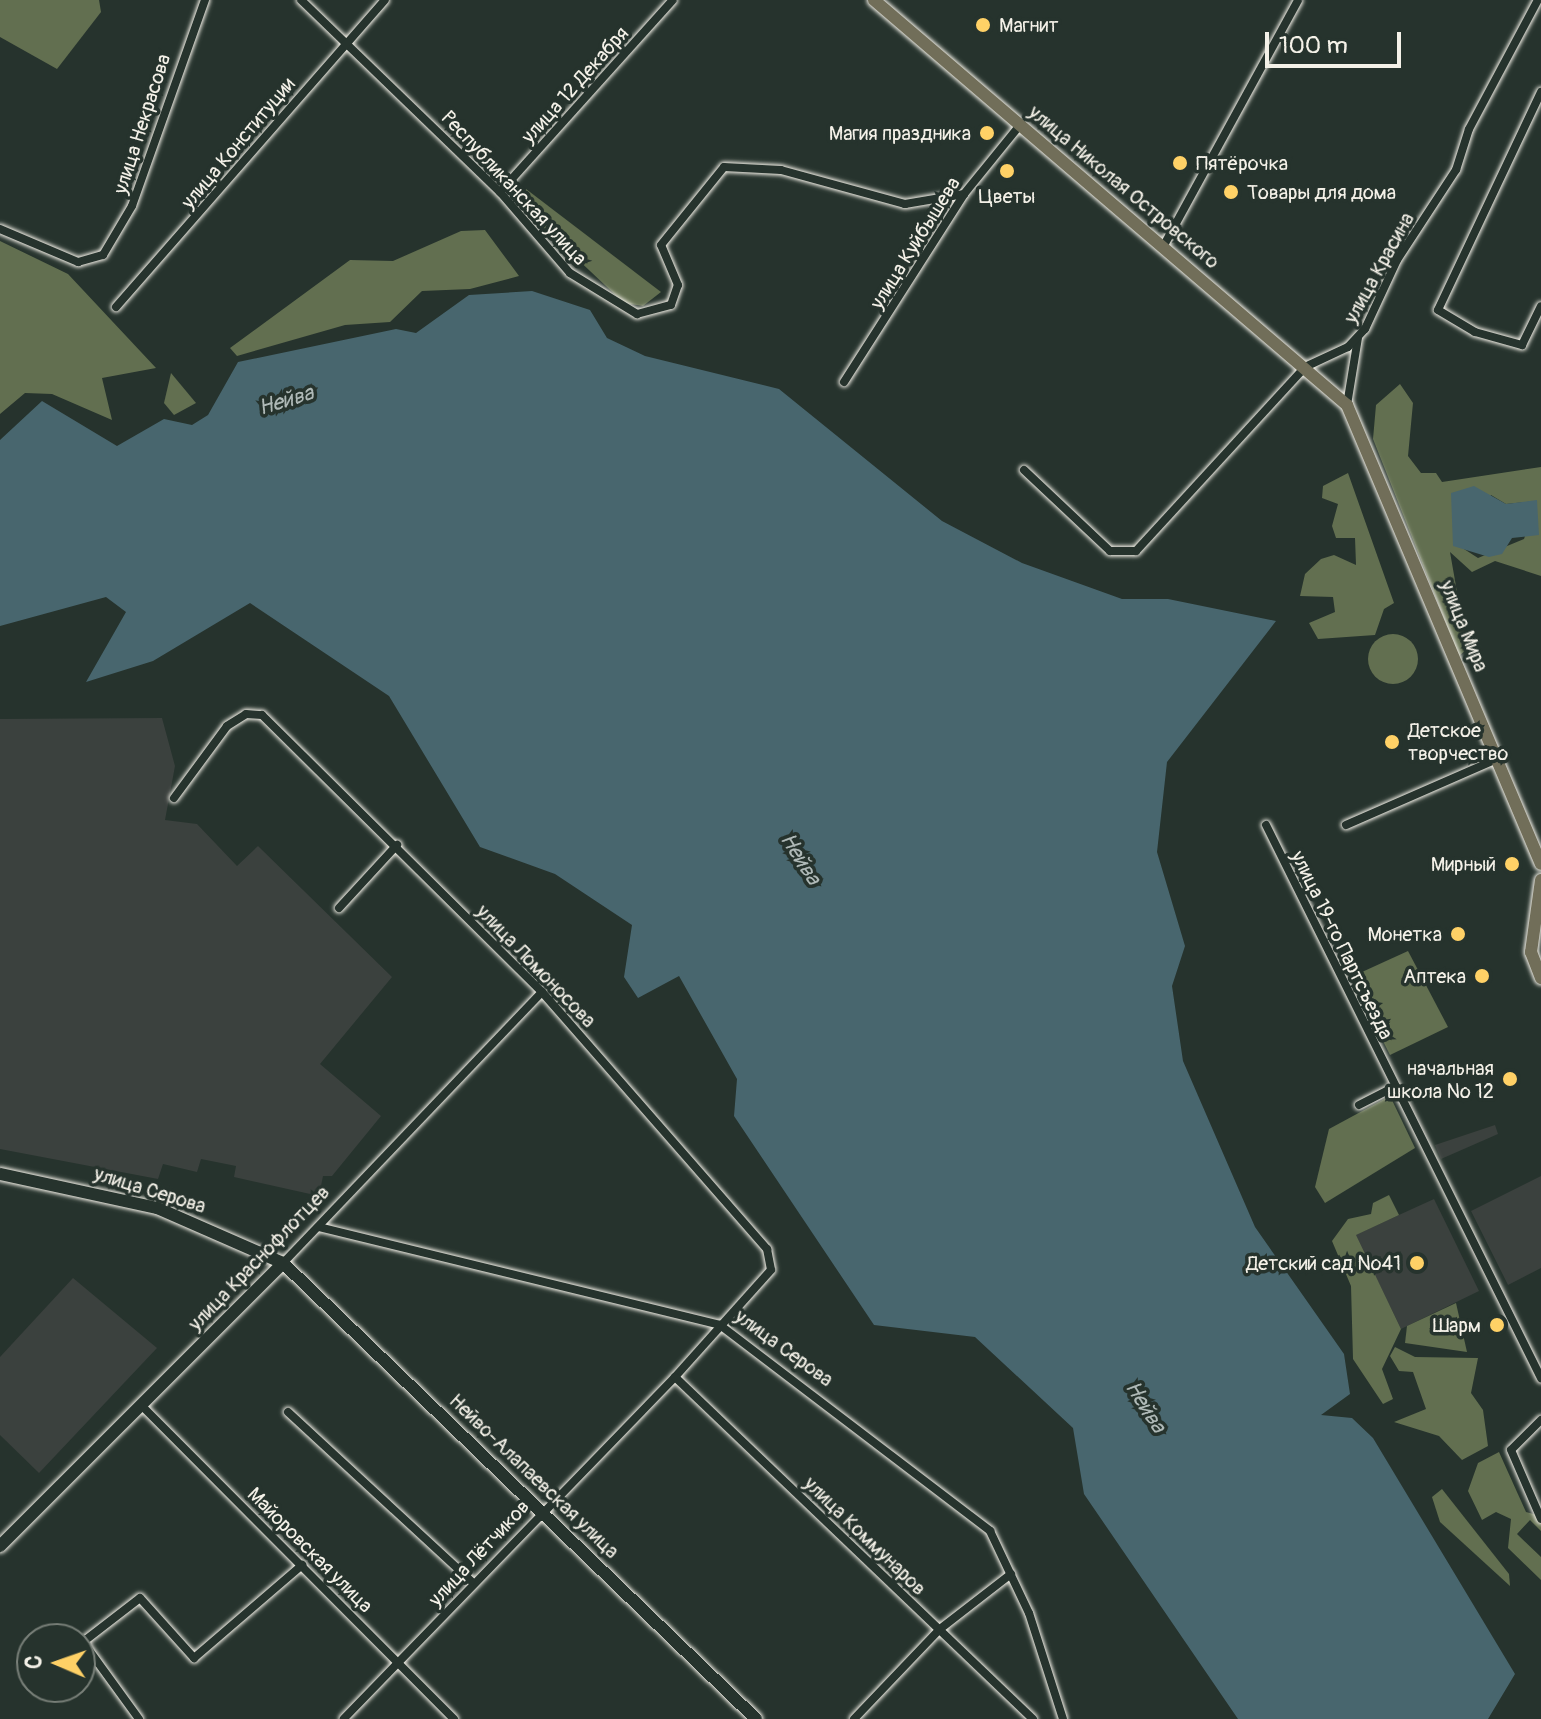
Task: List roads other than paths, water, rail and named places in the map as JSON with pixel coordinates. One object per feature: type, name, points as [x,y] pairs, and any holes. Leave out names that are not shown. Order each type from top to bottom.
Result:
[{"type":"main road","name":"улица Николая Островского","points":[[874,0],[1347,405]]},
{"type":"main road","name":"улица Мира","points":[[1347,405],[1541,864]]},
{"type":"main road","points":[[1541,880],[1531,952],[1541,978]]},
{"type":"main road","name":"улица Серова","points":[[0,1174],[157,1208],[283,1263]]},
{"type":"main road","name":"улица Краснофлотцев","points":[[0,1546],[283,1263]]},
{"type":"main road","name":"Нейво-Алапаевская улица","points":[[283,1263],[756,1719]]},
{"type":"street","name":"улица Некрасова","points":[[0,229],[78,262],[103,255],[132,206],[205,0]]},
{"type":"street","name":"Республиканская улица","points":[[301,0],[349,41],[500,192],[570,273],[617,307],[652,312],[671,305],[678,285],[661,245],[724,167],[781,170],[905,204],[964,194]]},
{"type":"street","name":"улица Конституции","points":[[116,307],[385,0]]},
{"type":"street","name":"улица 12 Декабря","points":[[500,192],[673,0]]},
{"type":"street","points":[[1163,247],[1298,0]]},
{"type":"street","name":"улица Красина","points":[[1024,470],[1110,551],[1136,551],[1305,367],[1359,338],[1397,260],[1456,170],[1469,129],[1538,0]]},
{"type":"street","points":[[1541,92],[1438,310],[1475,332],[1522,345],[1538,319],[1541,306]]},
{"type":"street","name":"улица Куйбышева","points":[[844,382],[964,194],[1020,125]]},
{"type":"street","points":[[1347,405],[1359,338]]},
{"type":"street","name":"улица Ломоносова","points":[[174,798],[227,726],[246,714],[262,715],[397,845],[542,992],[767,1249],[771,1270]]},
{"type":"street","points":[[1346,825],[1497,759]]},
{"type":"street","name":"улица 19-го Партсъезда","points":[[1266,825],[1541,1378]]},
{"type":"street","points":[[339,908],[397,845]]},
{"type":"street","name":"улица Краснофлотцев","points":[[283,1263],[542,992]]},
{"type":"street","points":[[1359,1105],[1394,1087]]},
{"type":"street","name":"улица Серова","points":[[319,1227],[720,1325],[978,1518],[1011,1574],[1063,1719]]},
{"type":"street","name":"улица Лётчиков","points":[[344,1719],[401,1662],[471,1581],[675,1377],[771,1270]]},
{"type":"street","name":"улица Коммунаров","points":[[675,1377],[1033,1719]]},
{"type":"street","name":"Майоровская улица","points":[[142,1406],[401,1662],[454,1719]]},
{"type":"street","points":[[288,1412],[471,1581]]},
{"type":"street","points":[[1540,1518],[1511,1450],[1541,1420]]},
{"type":"street","points":[[139,1719],[83,1642],[140,1598],[194,1658],[302,1565]]},
{"type":"street","points":[[854,1719],[940,1629],[1011,1574]]},
{"type":"water","name":"Нейва","points":[[532,291],[590,310],[607,338],[645,356],[779,389],[942,521],[1022,563],[1122,599],[1168,599],[1276,621],[1167,762],[1157,852],[1185,946],[1172,986],[1183,1061],[1255,1227],[1344,1354],[1350,1394],[1321,1415],[1352,1418],[1373,1438],[1515,1674],[1488,1719],[1238,1719],[1084,1494],[1073,1428],[975,1337],[874,1325],[734,1116],[737,1079],[679,976],[638,998],[624,977],[632,925],[555,874],[480,847],[389,696],[250,603],[153,661],[86,682],[126,612],[106,597],[0,626],[0,440],[42,401],[117,446],[164,419],[192,425],[208,415],[238,362],[396,329],[416,333],[469,295]]},
{"type":"water","points":[[1474,486],[1506,504],[1537,500],[1539,535],[1512,538],[1502,554],[1489,557],[1453,546],[1451,493]]},
{"type":"place","name":"Магнит","points":[[983,25]]},
{"type":"place","name":"Магия праздника","points":[[987,133]]},
{"type":"place","name":"Пятёрочка","points":[[1180,163]]},
{"type":"place","name":"Цветы","points":[[1007,171]]},
{"type":"place","name":"Товары для дома","points":[[1231,192]]},
{"type":"place","name":"Детское творчество","points":[[1392,742]]},
{"type":"place","name":"Мирный","points":[[1512,864]]},
{"type":"place","name":"Монетка","points":[[1458,934]]},
{"type":"place","name":"Аптека","points":[[1482,976]]},
{"type":"place","name":"начальная школа № 12","points":[[1510,1079]]},
{"type":"place","name":"Детский сад №41","points":[[1417,1263]]},
{"type":"place","name":"Шарм","points":[[1497,1325]]}]
